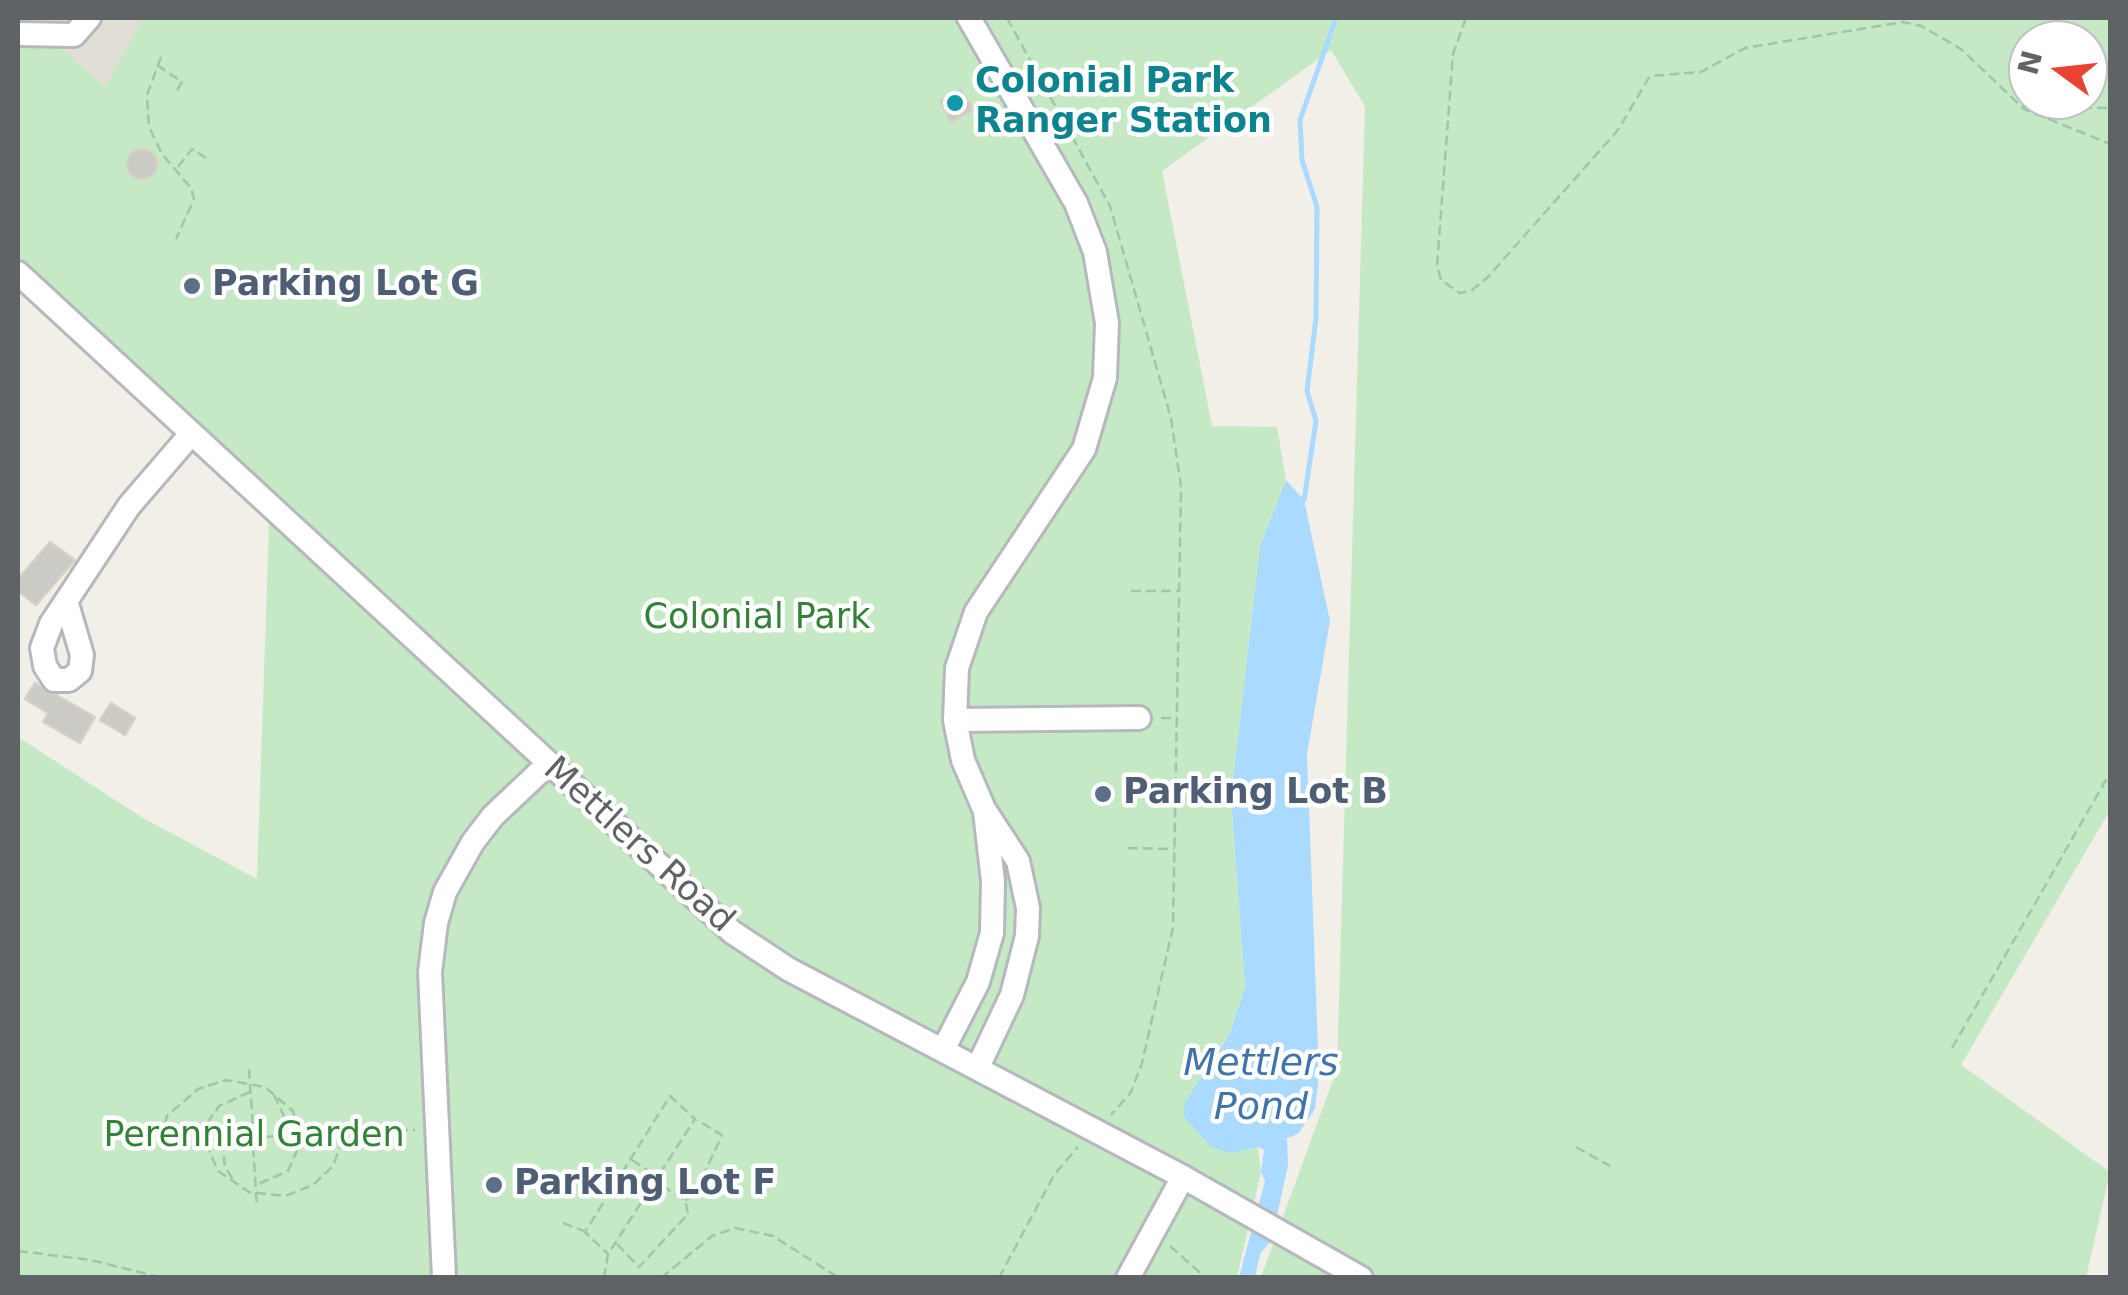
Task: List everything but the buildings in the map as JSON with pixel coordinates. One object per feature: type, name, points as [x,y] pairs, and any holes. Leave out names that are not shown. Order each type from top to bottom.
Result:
[{"type":"street","points":[[18,34],[74,34],[89,18]]},
{"type":"street","points":[[969,18],[1088,230],[1104,294],[1107,351],[1100,402],[1084,449],[988,592],[964,639],[957,668],[955,720],[962,760],[984,809],[1018,861],[1028,908],[1027,936],[1012,995],[978,1068]]},
{"type":"street","name":"Mettlers Road","points":[[18,272],[732,932],[788,969],[1183,1177],[1361,1278]]},
{"type":"street","points":[[66,604],[129,506],[191,434]]},
{"type":"street","points":[[955,720],[1139,718]]},
{"type":"street","points":[[444,1278],[430,972],[436,923],[446,892],[472,842],[547,765]]},
{"type":"street","points":[[943,1050],[978,982],[992,933],[993,881],[984,809]]},
{"type":"street","points":[[1128,1278],[1183,1177]]},
{"type":"path","points":[[1007,18],[1110,206],[1177,448],[1182,486],[1173,928],[1150,1034],[1130,1092],[1103,1124]]},
{"type":"path","points":[[1466,18],[1453,54],[1437,266],[1440,280],[1460,293],[1472,291],[1486,278],[1618,130],[1650,76],[1701,72],[1745,48],[1903,22],[1921,26],[1961,48],[2008,94]]},
{"type":"path","points":[[160,57],[147,95],[150,127],[162,154],[177,168],[194,199],[176,239]]},
{"type":"path","points":[[156,64],[182,82],[175,94]]},
{"type":"path","points":[[2051,120],[2110,144]]},
{"type":"path","points":[[177,168],[192,149],[206,158]]},
{"type":"path","points":[[156,157],[162,154]]},
{"type":"path","points":[[1131,591],[1180,591]]},
{"type":"path","points":[[1952,1048],[2110,773]]},
{"type":"path","points":[[1128,848],[1176,849]]},
{"type":"path","points":[[249,1069],[253,1129]]},
{"type":"path","points":[[245,1138],[160,1143],[167,1116],[185,1097],[205,1085],[226,1080],[250,1081],[271,1090],[293,1111],[301,1136],[300,1150],[288,1171],[256,1185]]},
{"type":"path","points":[[271,1090],[284,1116],[283,1136]]},
{"type":"path","points":[[250,1092],[219,1106],[208,1122],[205,1140],[218,1171],[256,1195],[285,1196],[321,1180],[342,1150],[345,1134]]},
{"type":"path","points":[[585,1232],[670,1096],[695,1119],[722,1135],[694,1196],[685,1200]]},
{"type":"path","points":[[604,1278],[608,1254],[695,1119]]},
{"type":"path","points":[[263,1138],[436,1130]]},
{"type":"path","points":[[222,1139],[225,1167],[238,1186]]},
{"type":"path","points":[[999,1278],[1054,1175],[1087,1139]]},
{"type":"path","points":[[253,1147],[257,1207]]},
{"type":"path","points":[[1576,1147],[1610,1166]]},
{"type":"path","points":[[616,1243],[639,1267],[688,1214],[685,1200],[630,1159]]},
{"type":"path","points":[[563,1224],[585,1232],[608,1254]]},
{"type":"path","points":[[661,1278],[712,1236],[735,1228],[773,1236],[839,1278]]},
{"type":"path","points":[[1153,1233],[1206,1278]]},
{"type":"path","points":[[18,1251],[91,1260],[163,1278]]},
{"type":"shaded area","points":[[18,18],[143,18],[105,87],[58,45],[18,39]]},
{"type":"green space","name":"Colonial Park","points":[[143,18],[2110,18],[2110,810],[1961,1065],[2110,1172],[2086,1277],[1261,1277],[1337,1069],[1365,106],[1331,50],[1162,171],[1212,426],[1277,427],[1286,480],[1260,546],[1231,797],[1245,987],[1230,1033],[1204,1068],[1232,1153],[1258,1147],[1261,1172],[1237,1277],[18,1277],[18,737],[143,818],[257,879],[270,497],[18,271],[18,39],[58,45],[105,87]]},
{"type":"water","name":"Mettlers Pond","points":[[1286,480],[1304,500],[1330,621],[1307,754],[1319,1075],[1315,1109],[1298,1134],[1287,1138],[1288,1165],[1272,1239],[1260,1254],[1255,1277],[1239,1277],[1265,1181],[1261,1172],[1264,1150],[1258,1147],[1232,1153],[1212,1148],[1184,1117],[1184,1104],[1230,1033],[1245,987],[1231,797],[1260,546]]},
{"type":"waterway","points":[[1304,500],[1316,421],[1307,391],[1316,318],[1317,207],[1302,160],[1300,120],[1336,18]]},
{"type":"place","name":"Colonial Park Ranger Station","points":[[955,103]]},
{"type":"place","name":"Parking Lot G","points":[[192,286]]},
{"type":"place","name":"Parking Lot B","points":[[1103,794]]},
{"type":"place","name":"Parking Lot F","points":[[494,1185]]},
{"type":"park label","name":"Perennial Garden","points":[[254,1137]]}]
